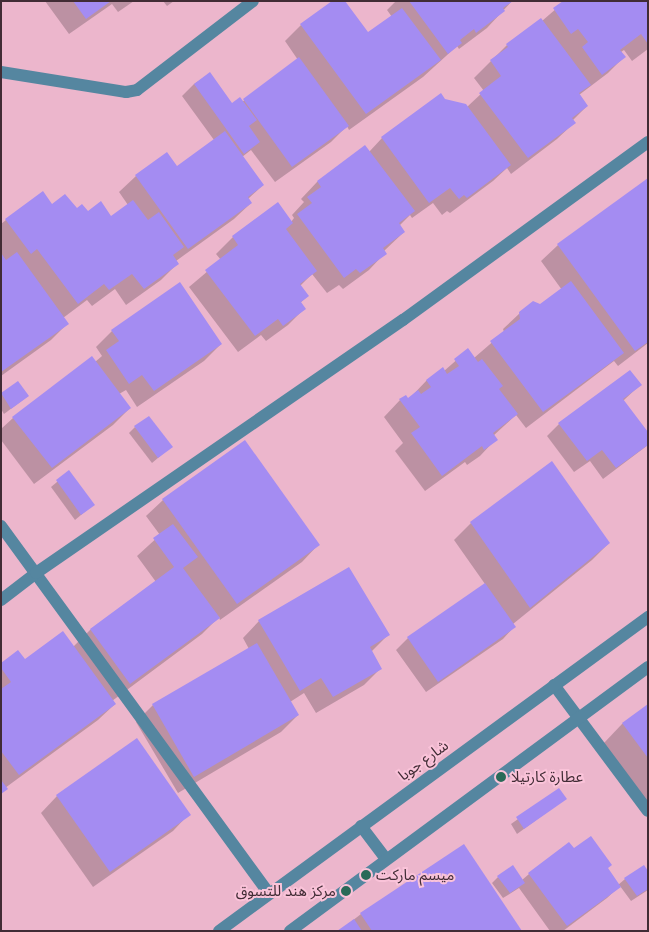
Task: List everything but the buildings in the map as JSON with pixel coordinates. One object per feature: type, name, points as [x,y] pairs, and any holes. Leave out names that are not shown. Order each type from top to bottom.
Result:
[{"type":"street","points":[[1,72],[126,92],[137,90],[253,1]]},
{"type":"street","points":[[1,600],[36,573],[403,320],[648,142]]},
{"type":"street","points":[[1,526],[269,893]]},
{"type":"street","name":"شارع جوبا","points":[[219,931],[648,617]]},
{"type":"street","points":[[290,931],[648,667]]},
{"type":"street","points":[[554,685],[648,811]]},
{"type":"street","points":[[361,826],[386,859]]},
{"type":"place","name":"عطارة كارتيلا","points":[[501,777]]},
{"type":"place","name":"ميسم ماركت","points":[[366,875]]},
{"type":"place","name":"مركز هند للتسوق","points":[[346,891]]}]
